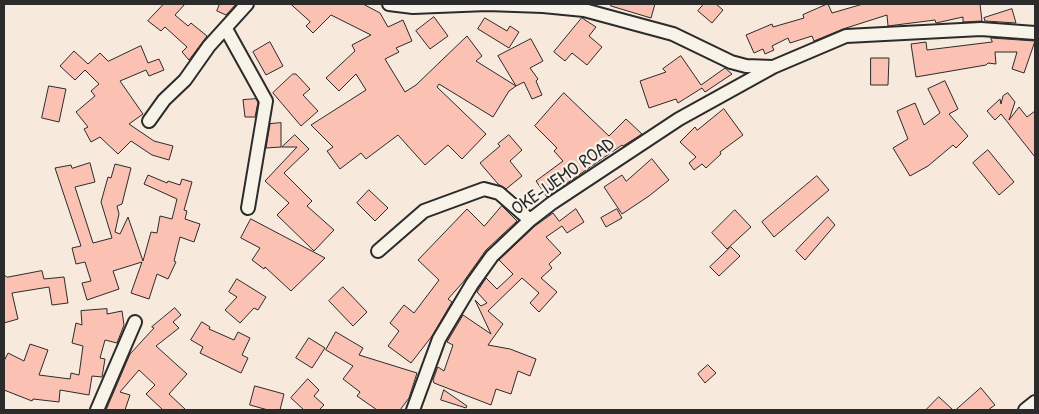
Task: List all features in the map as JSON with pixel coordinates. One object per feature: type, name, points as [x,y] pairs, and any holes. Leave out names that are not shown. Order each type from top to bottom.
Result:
[{"type":"street","points":[[149,121],[164,100],[185,80],[209,46],[248,4]]},
{"type":"street","points":[[389,4],[413,7],[488,4],[559,5],[673,34],[731,62],[746,66],[773,67]]},
{"type":"street","name":"OKE-IJEMO ROAD","points":[[413,410],[439,339],[472,284],[492,256],[530,220],[680,119],[773,67],[846,36],[981,28],[1035,33]]},
{"type":"street","points":[[226,29],[266,101],[248,208]]},
{"type":"street","points":[[378,252],[424,210],[484,189],[499,194],[530,220]]},
{"type":"street","points":[[96,410],[135,322]]},
{"type":"street","points":[[1025,410],[1035,402]]},
{"type":"building","points":[[164,4],[185,4],[175,15],[188,26],[191,23],[207,36],[189,60],[182,52],[187,47],[165,27],[161,31],[148,21]]},
{"type":"building","points":[[220,4],[236,4],[226,15],[217,11]]},
{"type":"building","points":[[291,4],[363,4],[380,13],[388,27],[403,20],[412,41],[396,48],[399,52],[385,59],[405,92],[416,85],[467,36],[482,56],[476,61],[516,86],[509,91],[493,117],[439,84],[437,87],[486,134],[462,159],[448,145],[425,165],[398,135],[366,159],[361,153],[340,169],[327,151],[333,147],[311,125],[366,90],[356,74],[339,91],[326,78],[355,51],[352,45],[371,35],[331,15],[313,33],[306,26],[310,22]]},
{"type":"building","points":[[611,4],[655,4],[651,18],[611,6]]},
{"type":"building","points":[[704,4],[716,4],[723,10],[712,23],[698,11]]},
{"type":"building","points":[[828,4],[832,13],[863,4],[980,4],[982,21],[963,22],[963,17],[936,23],[935,20],[888,26],[887,15],[843,29],[814,41],[812,36],[790,43],[788,38],[772,46],[774,50],[765,54],[763,49],[754,53],[746,35],[772,24],[773,27],[804,18],[803,15]]},
{"type":"building","points":[[1012,9],[1016,23],[985,21],[984,18]]},
{"type":"building","points":[[434,17],[448,36],[430,49],[416,31]]},
{"type":"building","points":[[485,18],[507,31],[510,26],[519,32],[509,48],[478,29]]},
{"type":"building","points":[[582,18],[596,27],[589,36],[602,47],[587,65],[572,53],[565,61],[554,52]]},
{"type":"building","points":[[991,38],[1035,41],[1024,73],[1012,69],[1017,52],[995,52],[996,64],[988,63],[986,65],[916,77],[911,44],[926,42],[927,50],[992,42]]},
{"type":"building","points":[[531,39],[543,61],[530,68],[538,79],[536,81],[542,95],[532,99],[524,82],[516,86],[498,56]]},
{"type":"building","points":[[270,42],[283,66],[266,75],[253,52]]},
{"type":"building","points":[[141,46],[148,63],[159,59],[164,70],[149,76],[146,70],[120,81],[143,114],[129,124],[154,141],[173,146],[169,160],[152,155],[131,141],[118,154],[100,137],[91,142],[84,129],[88,127],[76,112],[95,96],[91,91],[99,84],[85,70],[75,80],[60,66],[74,51],[88,64],[100,53],[108,61]]},
{"type":"building","points":[[681,56],[701,85],[725,68],[732,74],[705,92],[702,88],[678,103],[676,99],[649,108],[640,81],[666,72],[663,69]]},
{"type":"building","points":[[871,58],[889,58],[888,85],[871,85]]},
{"type":"building","points":[[293,74],[296,74],[310,89],[303,95],[318,111],[301,126],[273,93]]},
{"type":"building","points":[[945,81],[958,109],[949,114],[968,136],[956,148],[953,145],[928,166],[910,176],[893,148],[908,139],[897,111],[915,103],[924,125],[940,113],[928,89]]},
{"type":"building","points":[[49,86],[66,89],[59,122],[42,118]]},
{"type":"building","points":[[564,93],[609,136],[626,119],[642,134],[622,145],[547,197],[536,181],[563,161],[554,151],[557,148],[535,126]]},
{"type":"building","points":[[1008,93],[1015,102],[1009,120],[1019,107],[1027,117],[1035,111],[1035,157],[1001,114],[995,120],[987,111],[1000,99],[1001,104],[1003,96]]},
{"type":"building","points":[[256,99],[258,102],[255,117],[245,117],[243,100]]},
{"type":"building","points":[[724,109],[743,135],[720,152],[721,154],[706,168],[702,164],[694,170],[689,163],[696,157],[680,142],[695,127],[697,130]]},
{"type":"building","points":[[281,123],[281,147],[266,148],[270,124]]},
{"type":"building","points":[[295,135],[309,149],[284,173],[312,201],[307,206],[334,230],[314,251],[277,215],[289,203],[265,181],[297,147],[282,147]]},
{"type":"building","points":[[509,135],[522,150],[510,161],[522,176],[506,189],[498,184],[480,163],[500,146],[498,144]]},
{"type":"building","points":[[988,150],[1014,182],[999,195],[973,163]]},
{"type":"building","points":[[652,159],[669,180],[622,214],[604,187],[622,175],[626,181]]},
{"type":"building","points":[[90,163],[95,182],[75,187],[93,243],[112,238],[101,202],[108,177],[111,178],[115,164],[131,168],[122,204],[117,206],[119,214],[115,232],[120,234],[128,217],[143,261],[151,232],[157,233],[160,216],[172,219],[177,199],[144,184],[148,175],[167,183],[168,181],[180,185],[182,179],[192,182],[184,210],[187,211],[185,219],[200,224],[194,242],[180,237],[174,261],[176,262],[168,279],[157,274],[149,299],[131,293],[142,262],[113,271],[119,289],[87,300],[82,283],[91,281],[85,262],[76,264],[72,248],[81,246],[55,168],[71,165],[72,168]]},
{"type":"building","points":[[817,176],[829,190],[774,237],[762,222]]},
{"type":"building","points":[[369,190],[388,208],[375,221],[357,203]]},
{"type":"building","points":[[502,206],[517,221],[486,250],[464,281],[448,299],[452,302],[432,336],[411,363],[388,346],[399,331],[390,323],[404,305],[414,313],[439,280],[418,260],[467,209],[484,226]]},
{"type":"building","points":[[576,209],[584,222],[567,233],[562,226],[546,237],[561,253],[549,264],[552,268],[541,278],[557,292],[539,312],[530,303],[539,293],[522,278],[488,311],[503,324],[488,345],[510,349],[536,359],[530,376],[518,371],[511,394],[496,389],[491,405],[434,383],[433,380],[438,367],[444,371],[453,345],[447,342],[463,315],[491,334],[475,300],[481,306],[487,303],[477,292],[486,278],[497,289],[513,274],[499,260],[535,226],[553,213],[559,221]]},
{"type":"building","points":[[617,209],[622,218],[606,227],[601,218]]},
{"type":"building","points":[[735,210],[751,227],[727,249],[712,233]]},
{"type":"building","points":[[828,217],[835,225],[805,260],[796,251]]},
{"type":"building","points":[[251,219],[325,258],[291,291],[265,267],[264,269],[252,260],[260,248],[241,238]]},
{"type":"building","points":[[731,247],[740,256],[719,276],[710,267]]},
{"type":"building","points":[[42,271],[44,279],[64,277],[68,303],[52,305],[49,287],[12,293],[18,319],[4,323],[4,275],[7,277]]},
{"type":"building","points":[[237,279],[266,297],[258,310],[254,308],[240,323],[225,310],[237,297],[229,292]]},
{"type":"building","points":[[343,287],[367,312],[353,326],[329,301]]},
{"type":"building","points":[[175,308],[181,315],[173,322],[179,328],[156,346],[187,374],[169,394],[186,410],[163,410],[146,394],[155,385],[139,370],[120,392],[130,395],[125,410],[106,410],[130,354],[154,328],[152,327]]},
{"type":"building","points":[[107,309],[107,314],[122,311],[124,325],[117,343],[105,340],[100,358],[105,359],[102,377],[92,376],[89,395],[60,390],[59,402],[33,399],[32,401],[4,390],[4,361],[8,353],[24,361],[30,344],[48,350],[39,375],[70,379],[71,373],[79,375],[83,346],[72,343],[76,323],[82,325],[81,311]]},
{"type":"building","points":[[202,322],[210,327],[209,329],[234,340],[238,332],[250,338],[242,355],[248,358],[241,373],[200,353],[203,347],[191,340]]},
{"type":"building","points":[[336,332],[363,348],[359,355],[417,373],[409,398],[400,410],[377,410],[357,396],[360,392],[343,379],[353,366],[326,350]]},
{"type":"building","points":[[309,338],[325,348],[312,368],[296,358]]},
{"type":"building","points":[[708,365],[716,373],[705,383],[698,374]]},
{"type":"building","points":[[308,379],[319,390],[314,396],[324,405],[319,410],[304,410],[291,398]]},
{"type":"building","points":[[255,386],[284,394],[280,410],[268,410],[250,405]]},
{"type":"building","points":[[981,388],[995,405],[988,410],[956,410]]},
{"type":"building","points":[[444,390],[467,406],[466,408],[441,400]]},
{"type":"building","points":[[939,397],[953,410],[926,410]]}]
